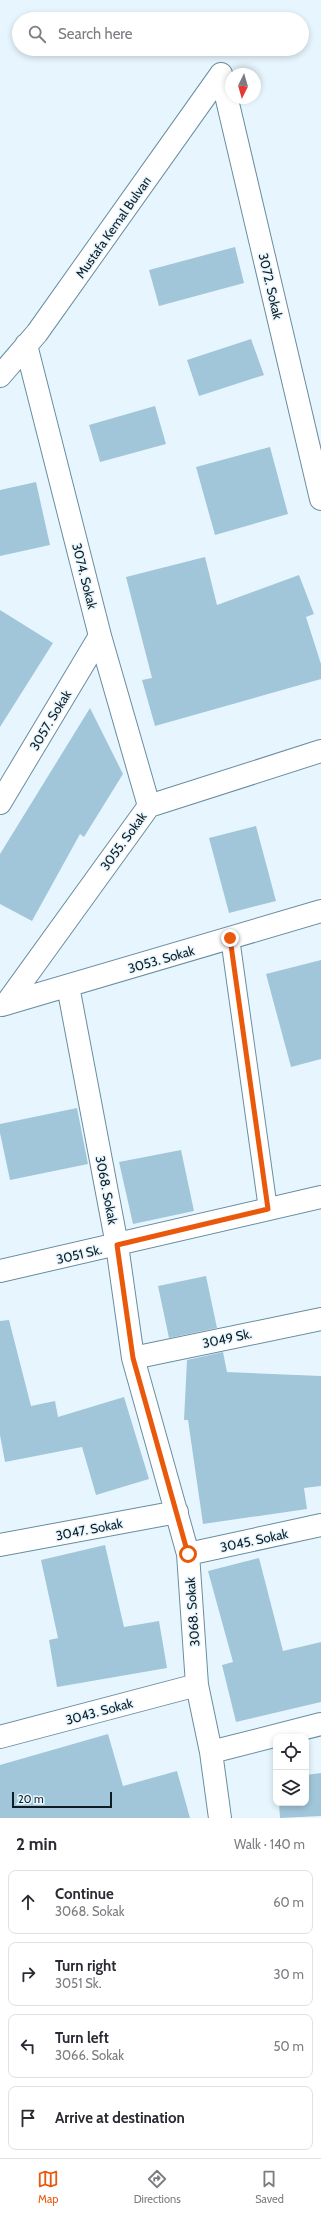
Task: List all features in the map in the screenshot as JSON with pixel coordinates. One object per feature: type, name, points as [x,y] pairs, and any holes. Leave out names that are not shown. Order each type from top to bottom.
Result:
[{"type":"street","name":"Mustafa Kemal Bulvarı","points":[[0,376],[37,333],[221,74]]},
{"type":"street","name":"3072. Sokak","points":[[221,74],[321,499]]},
{"type":"street","name":"3074. Sokak","points":[[26,345],[100,636],[149,806]]},
{"type":"street","name":"3057. Sokak","points":[[0,803],[100,636]]},
{"type":"street","name":"3055. Sokak","points":[[3,1004],[149,806],[321,751]]},
{"type":"street","name":"3053. Sokak","points":[[3,1004],[321,911]]},
{"type":"street","name":"3068. Sokak","points":[[68,986],[117,1245],[133,1358],[188,1554],[197,1685],[211,1752],[220,1818]]},
{"type":"street","name":"3051 Sk.","points":[[0,1271],[321,1197]]},
{"type":"street","name":"3049 Sk.","points":[[133,1358],[321,1319]]},
{"type":"street","name":"3047. Sokak","points":[[0,1545],[177,1512]]},
{"type":"street","name":"3045. Sokak","points":[[188,1554],[321,1525]]},
{"type":"street","name":"3043. Sokak","points":[[0,1737],[197,1685]]},
{"type":"street","points":[[211,1752],[321,1724]]},
{"type":"lane","points":[[230,938],[268,1209]]},
{"type":"building","points":[[235,247],[244,283],[159,306],[149,270]]},
{"type":"building","points":[[251,339],[264,375],[199,396],[187,360]]},
{"type":"building","points":[[155,406],[166,444],[100,462],[89,425]]},
{"type":"building","points":[[270,447],[288,514],[215,535],[196,467]]},
{"type":"building","points":[[36,482],[50,545],[0,556],[0,490]]},
{"type":"building","points":[[205,557],[217,605],[299,575],[314,614],[306,617],[321,664],[321,679],[155,726],[142,680],[152,678],[126,577]]},
{"type":"building","points":[[0,610],[53,643],[0,727]]},
{"type":"building","points":[[90,708],[123,774],[84,837],[80,834],[32,921],[0,904],[0,854]]},
{"type":"building","points":[[256,826],[276,901],[229,913],[209,838]]},
{"type":"building","points":[[321,960],[321,1059],[291,1067],[266,974]]},
{"type":"building","points":[[77,1108],[88,1164],[10,1180],[0,1133],[0,1124]]},
{"type":"building","points":[[181,1150],[194,1211],[133,1224],[119,1162]]},
{"type":"building","points":[[206,1276],[217,1328],[169,1338],[158,1286]]},
{"type":"building","points":[[9,1320],[31,1406],[55,1401],[58,1417],[124,1397],[149,1479],[96,1495],[82,1447],[5,1462],[0,1435],[0,1321]]},
{"type":"building","points":[[223,1352],[227,1372],[321,1376],[321,1486],[304,1488],[307,1509],[203,1524],[188,1420],[184,1420],[187,1360]]},
{"type":"building","points":[[105,1545],[124,1627],[159,1621],[167,1668],[57,1687],[49,1640],[58,1638],[41,1560]]},
{"type":"building","points":[[259,1558],[283,1651],[321,1642],[321,1702],[236,1722],[222,1665],[233,1662],[208,1571]]},
{"type":"building","points":[[108,1734],[123,1786],[177,1771],[190,1818],[0,1818],[0,1765]]},
{"type":"building","points":[[321,1773],[321,1816],[280,1818],[279,1806],[309,1806],[309,1775]]},
{"type":"route","points":[[188,1554],[133,1358],[117,1245],[268,1209],[230,938]]}]
